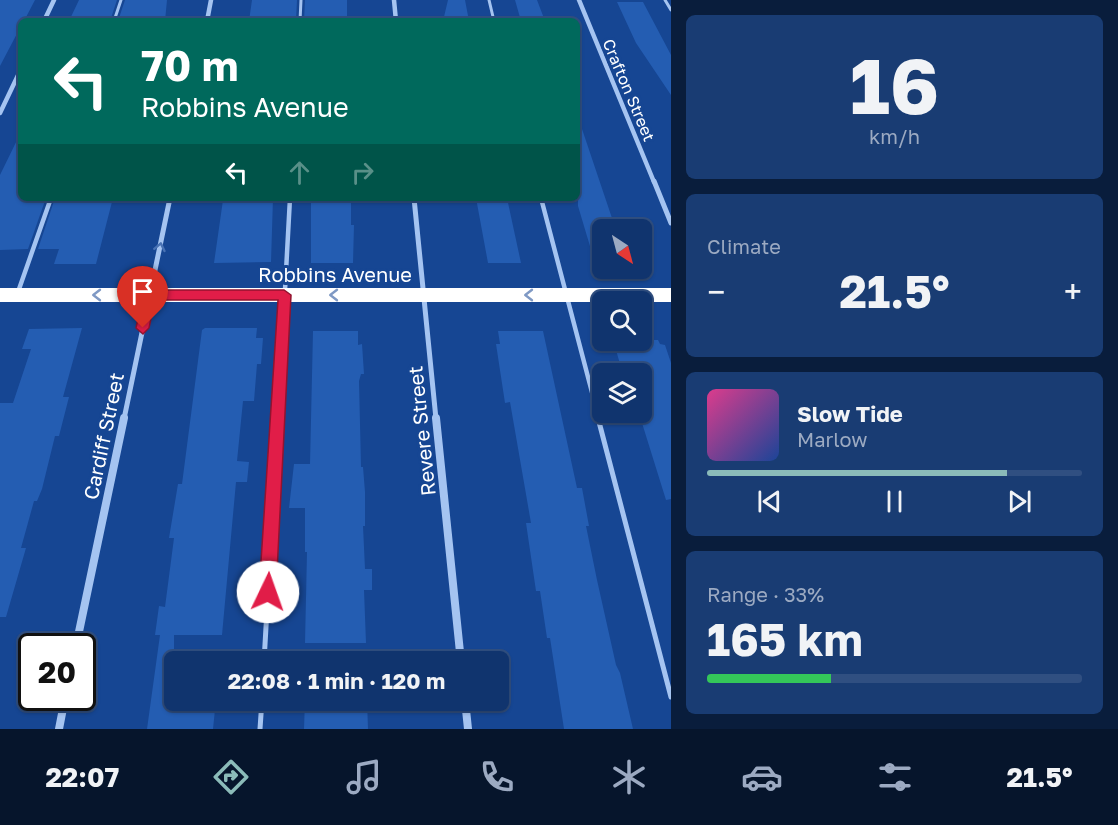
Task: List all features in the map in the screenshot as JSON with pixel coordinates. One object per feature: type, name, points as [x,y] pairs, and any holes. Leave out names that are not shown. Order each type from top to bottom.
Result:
[{"type":"highway","name":"Robbins Avenue","points":[[8,295],[671,295]]},
{"type":"street","points":[[45,18],[54,0]]},
{"type":"street","points":[[208,18],[211,0]]},
{"type":"street","points":[[394,0],[396,18]]},
{"type":"street","name":"Crafton Street","points":[[579,0],[671,223]]},
{"type":"street","points":[[0,113],[18,75]]},
{"type":"street","name":"Cardiff Street","points":[[79,633],[169,201]]},
{"type":"street","name":"Revere Street","points":[[414,201],[460,651]]},
{"type":"street","points":[[59,729],[62,711]]},
{"type":"street","points":[[466,711],[468,729]]},
{"type":"lane","points":[[115,18],[121,0]]},
{"type":"lane","points":[[300,18],[301,0]]},
{"type":"lane","points":[[489,0],[493,18]]},
{"type":"lane","points":[[665,0],[671,10]]},
{"type":"lane","points":[[8,295],[50,201]]},
{"type":"lane","points":[[265,651],[290,201]]},
{"type":"lane","points":[[542,201],[671,697]]},
{"type":"lane","points":[[260,729],[261,711]]},
{"type":"building","points":[[0,0],[35,0],[26,18],[18,18],[18,32],[0,66]]},
{"type":"building","points":[[79,0],[117,0],[111,18],[70,18]]},
{"type":"building","points":[[125,0],[167,0],[165,18],[119,18]]},
{"type":"building","points":[[252,0],[297,0],[296,18],[249,18]]},
{"type":"building","points":[[305,0],[347,0],[347,18],[304,18]]},
{"type":"building","points":[[448,0],[465,0],[468,18],[444,18]]},
{"type":"building","points":[[515,0],[537,0],[544,18],[520,18]]},
{"type":"building","points":[[617,2],[643,2],[671,55],[671,95],[636,43]]},
{"type":"building","points":[[580,126],[612,219],[592,219],[592,253],[578,206],[578,201],[580,201]]},
{"type":"building","points":[[18,138],[18,201],[45,201],[28,249],[0,250],[0,175]]},
{"type":"building","points":[[54,201],[112,201],[96,264],[54,264],[59,249],[38,249]]},
{"type":"building","points":[[223,201],[273,201],[271,262],[214,263]]},
{"type":"building","points":[[311,201],[351,201],[351,225],[354,225],[353,263],[311,263]]},
{"type":"building","points":[[477,201],[508,201],[521,263],[488,263]]},
{"type":"building","points":[[82,328],[63,397],[69,397],[59,436],[55,436],[42,489],[37,501],[34,501],[21,548],[26,548],[6,617],[0,617],[0,403],[13,403],[31,349],[22,349],[29,329]]},
{"type":"building","points":[[205,328],[257,328],[256,338],[263,338],[261,364],[257,364],[254,401],[243,401],[237,461],[249,462],[247,482],[236,482],[222,635],[174,635],[174,651],[164,651],[164,711],[215,711],[213,729],[147,729],[160,635],[155,635],[159,606],[165,607],[174,538],[169,538],[178,484],[182,484],[202,330]]},
{"type":"building","points":[[313,331],[358,331],[358,345],[362,344],[364,374],[361,374],[359,381],[361,467],[363,467],[365,492],[365,526],[363,526],[365,569],[372,569],[372,590],[364,590],[366,643],[305,643],[307,552],[305,552],[305,508],[289,508],[294,464],[310,464]]},
{"type":"building","points":[[498,331],[543,331],[577,488],[582,488],[589,526],[586,526],[597,580],[633,729],[564,729],[550,638],[547,638],[540,591],[536,591],[526,523],[531,523],[510,402],[505,403],[496,344],[500,344]]},
{"type":"building","points":[[652,340],[658,340],[660,344],[665,345],[671,363],[671,499],[666,500],[642,423],[652,423],[652,363],[620,363],[616,351],[652,351]]},
{"type":"building","points":[[305,711],[367,711],[368,729],[304,729]]},
{"type":"route","points":[[143,328],[150,295],[284,295],[268,592]]}]
